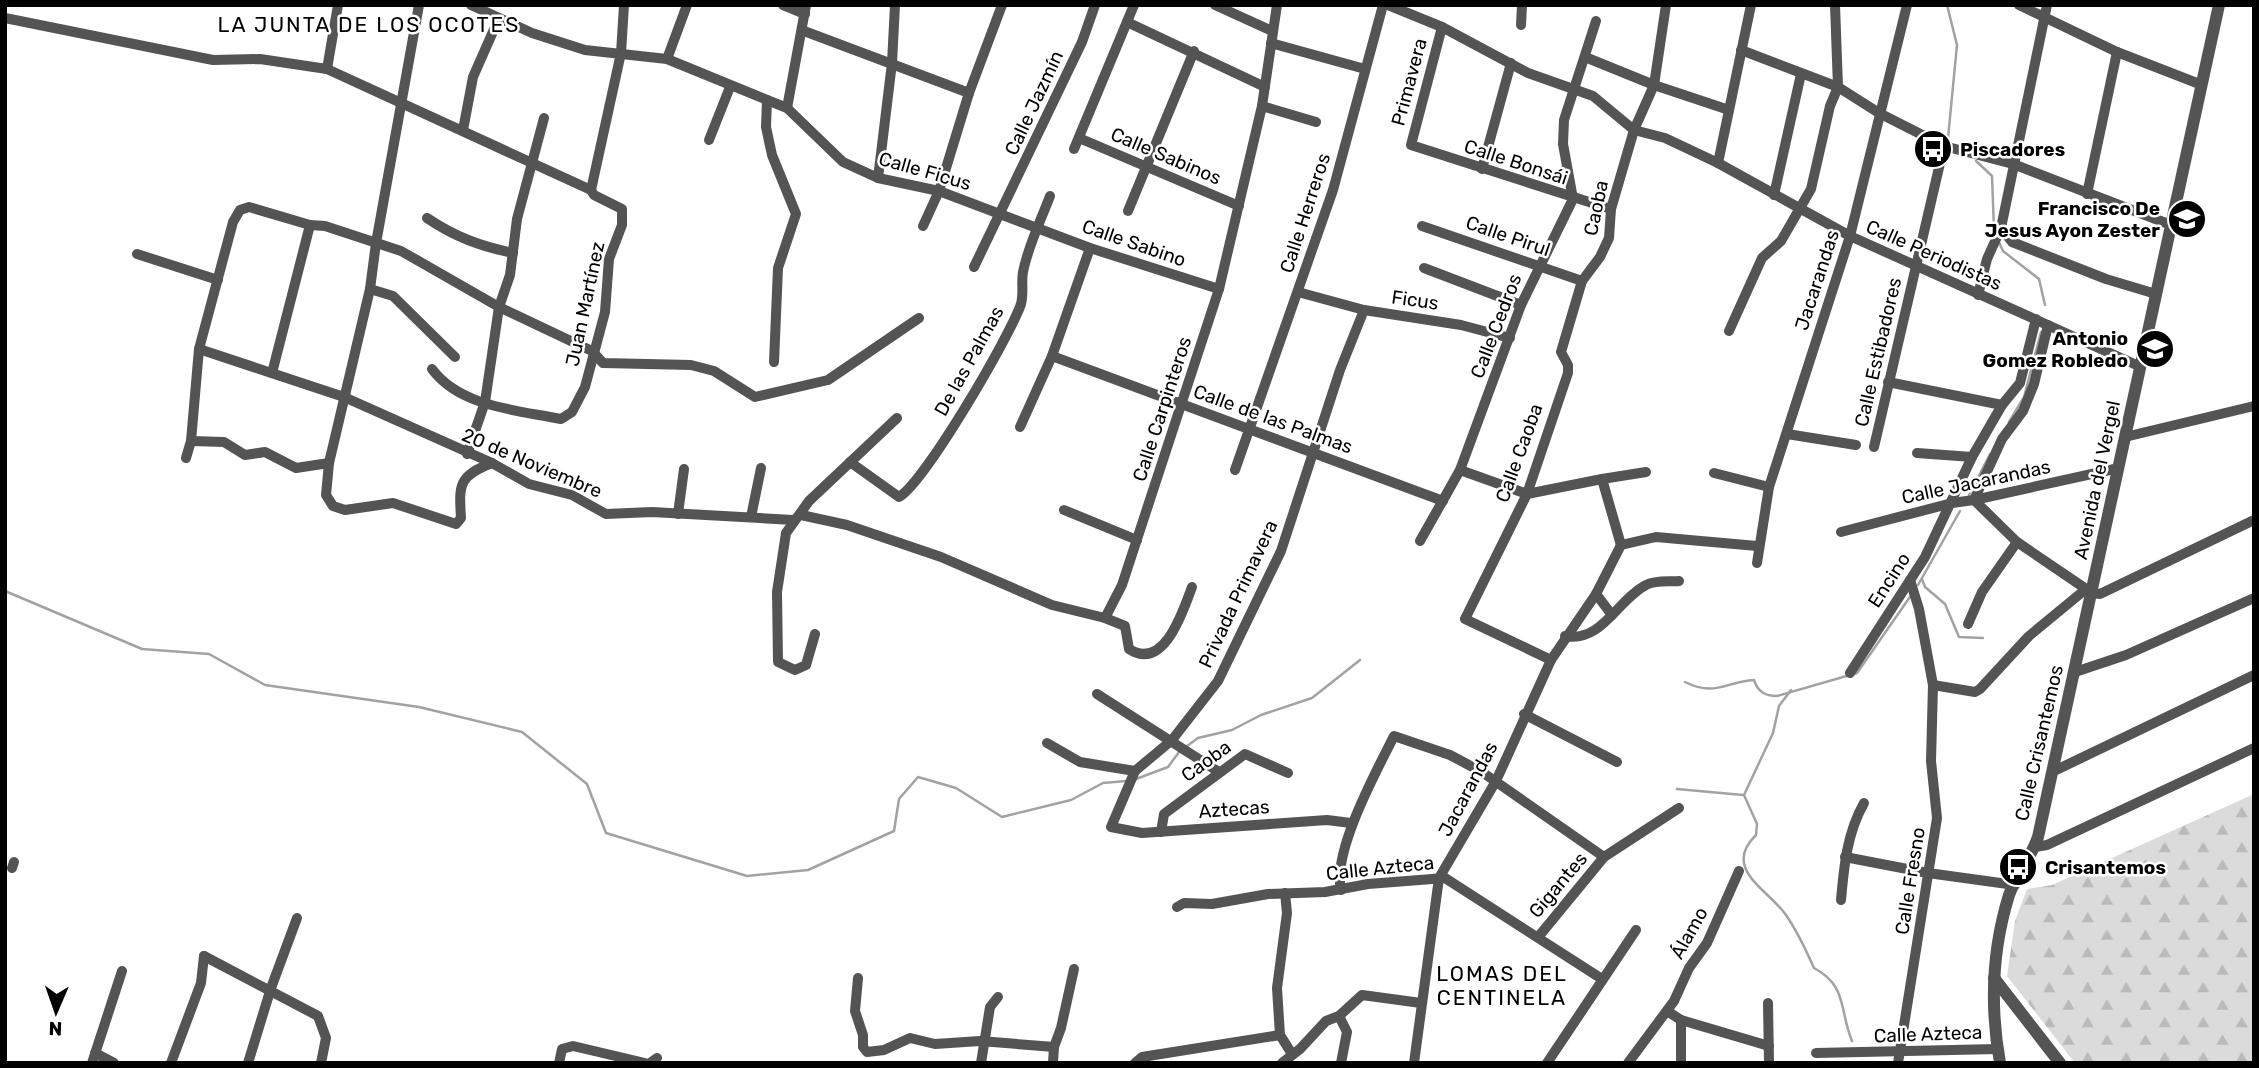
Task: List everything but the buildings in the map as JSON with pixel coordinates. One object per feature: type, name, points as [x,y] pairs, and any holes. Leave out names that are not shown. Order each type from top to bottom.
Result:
[{"type":"street","points":[[327,69],[338,5]]},
{"type":"street","points":[[419,5],[370,289],[329,464],[326,495],[333,506],[345,510],[393,502],[456,524],[461,519],[460,492],[463,479],[475,469],[492,463]]},
{"type":"street","name":"Calle Ficus","points":[[471,5],[486,8],[499,18],[585,50],[667,59],[730,87],[787,108],[844,162],[878,178],[939,191],[1038,228]]},
{"type":"street","points":[[5,18],[213,60],[260,58],[327,69],[402,101],[533,166],[591,190],[621,53],[624,5]]},
{"type":"street","points":[[667,59],[687,5]]},
{"type":"street","points":[[783,5],[806,10],[787,108]]},
{"type":"street","points":[[878,178],[892,63],[895,5]]},
{"type":"street","points":[[923,226],[939,191],[969,93],[1002,5]]},
{"type":"street","name":"Calle Jazmín","points":[[974,267],[1082,42],[1095,5]]},
{"type":"street","points":[[1074,149],[1134,5]]},
{"type":"street","points":[[1215,5],[1272,31]]},
{"type":"street","name":"Calle Carpinteros","points":[[1105,618],[1122,585],[1138,540],[1219,289],[1262,106],[1277,5]]},
{"type":"street","points":[[1385,5],[1442,27],[1511,63],[1593,96],[1634,130]]},
{"type":"street","name":"Calle Herreros","points":[[1235,470],[1252,430],[1333,190],[1385,5]]},
{"type":"street","points":[[1521,25],[1522,5]]},
{"type":"street","name":"Caoba","points":[[1566,334],[1583,281],[1600,257],[1609,238],[1611,209],[1634,130],[1654,85],[1661,55],[1666,5]]},
{"type":"street","points":[[1718,163],[1751,5]]},
{"type":"street","points":[[1729,331],[1762,258],[1781,241],[1811,188],[1830,106],[1838,87],[1835,5]]},
{"type":"street","name":"Jacarandas","points":[[1756,563],[1769,487],[1850,236],[1907,5]]},
{"type":"street","points":[[2019,5],[2117,52],[2202,85]]},
{"type":"street","points":[[1979,295],[1987,259],[2001,228],[2042,16],[2047,5]]},
{"type":"street","name":"Avenida del Vergel","points":[[2089,591],[2119,468],[2219,5]]},
{"type":"street","points":[[463,130],[473,76],[499,18]]},
{"type":"street","points":[[1573,199],[1563,144],[1564,120],[1596,21]]},
{"type":"street","points":[[1127,22],[1194,51],[1265,87]]},
{"type":"street","name":"Primavera","points":[[1412,145],[1442,27]]},
{"type":"street","points":[[803,31],[969,93]]},
{"type":"street","points":[[1271,43],[1365,69]]},
{"type":"street","points":[[1741,50],[1838,87],[1879,113],[1944,146],[2013,164],[2171,225]]},
{"type":"street","points":[[1128,211],[1194,51]]},
{"type":"street","points":[[2087,194],[2117,52]]},
{"type":"street","points":[[1585,57],[1654,85],[1729,110]]},
{"type":"street","points":[[1482,169],[1511,63]]},
{"type":"street","points":[[1774,195],[1801,74]]},
{"type":"street","points":[[709,140],[730,87]]},
{"type":"street","points":[[767,100],[766,127],[772,155],[796,214],[778,268],[774,362]]},
{"type":"street","points":[[1262,106],[1316,122]]},
{"type":"street","points":[[467,454],[485,402],[499,307],[510,275],[517,219],[544,118]]},
{"type":"street","name":"Calle Periodistas","points":[[1634,130],[1665,138],[1718,163],[1850,236],[2141,366]]},
{"type":"street","name":"Calle Sabinos","points":[[1079,138],[1239,206]]},
{"type":"street","name":"Calle Bonsái","points":[[1412,145],[1573,199],[1611,209]]},
{"type":"street","name":"Calle Estibadores","points":[[1874,447],[1944,146]]},
{"type":"street","name":"Juan Martínez","points":[[485,402],[561,419],[572,412],[585,387],[592,351],[605,312],[609,259],[622,225],[622,209],[591,190]]},
{"type":"street","name":"De las Palmas","points":[[850,462],[899,497],[920,476],[977,387],[1016,316],[1021,302],[1024,270],[1050,196]]},
{"type":"street","name":"Calle Cedros","points":[[1420,541],[1460,470],[1521,305],[1538,265],[1573,199]]},
{"type":"street","points":[[186,458],[191,441],[199,349],[233,222],[240,210],[249,207],[310,225],[325,226],[413,257],[499,307],[592,351],[603,363],[691,365],[715,371],[755,397],[828,380],[919,318]]},
{"type":"street","points":[[427,218],[453,236],[475,245],[513,253]]},
{"type":"street","points":[[272,373],[288,301],[310,225]]},
{"type":"street","name":"Calle Pirul","points":[[1422,226],[1583,281]]},
{"type":"street","name":"Calle Sabino","points":[[1038,228],[1090,248],[1219,289]]},
{"type":"street","points":[[2001,228],[2012,242],[2106,279],[2157,295]]},
{"type":"street","points":[[1020,427],[1052,356],[1090,248]]},
{"type":"street","points":[[137,254],[218,279]]},
{"type":"street","points":[[1424,268],[1521,305]]},
{"type":"street","points":[[370,289],[393,296],[456,357]]},
{"type":"street","points":[[1298,292],[1364,310]]},
{"type":"street","name":"Ficus","points":[[1364,310],[1461,325],[1510,338]]},
{"type":"street","name":"Privada Primavera","points":[[1135,771],[1172,740],[1218,681],[1281,551],[1364,310]]},
{"type":"street","name":"Encino","points":[[1850,673],[1910,580],[1952,503],[1972,457],[2002,405],[2020,383],[2036,319]]},
{"type":"street","points":[[2048,325],[2034,384],[2023,411],[2002,439],[1974,500],[2017,542],[2089,591],[2105,592],[2254,520]]},
{"type":"street","name":"Calle Caoba","points":[[1550,660],[1465,619],[1527,494],[1568,373],[1568,365],[1561,352],[1566,334]]},
{"type":"street","name":"20 de Noviembre","points":[[199,349],[344,397],[492,463],[529,484],[572,495],[606,514],[797,517],[847,525],[941,556],[1052,605],[1105,618]]},
{"type":"street","name":"Calle de las Palmas","points":[[1052,356],[1443,501]]},
{"type":"street","points":[[432,369],[454,392],[485,402]]},
{"type":"street","points":[[1888,382],[2002,405]]},
{"type":"street","points":[[2126,436],[2254,406]]},
{"type":"street","points":[[815,634],[806,665],[795,670],[778,663],[777,592],[786,533],[809,501],[897,418]]},
{"type":"street","points":[[1787,434],[1856,445]]},
{"type":"street","points":[[191,441],[224,442],[245,455],[265,452],[296,468],[329,464]]},
{"type":"street","points":[[1917,453],[1972,457]]},
{"type":"street","points":[[751,517],[761,468]]},
{"type":"street","name":"Calle Jacarandas","points":[[1841,532],[1952,503],[2119,468]]},
{"type":"street","points":[[678,514],[684,469]]},
{"type":"street","points":[[1460,470],[1527,494],[1646,472]]},
{"type":"street","points":[[1714,473],[1769,487]]},
{"type":"street","points":[[1550,660],[1596,594],[1621,545],[1602,479]]},
{"type":"street","points":[[1064,510],[1138,540]]},
{"type":"street","points":[[1621,545],[1656,537],[1757,546]]},
{"type":"street","points":[[1968,624],[1982,592],[2017,542]]},
{"type":"street","name":"Calle Fresno","points":[[1899,1058],[1937,818],[1931,761],[1933,685],[1919,609],[1910,580]]},
{"type":"street","points":[[1565,636],[1582,637],[1649,583],[1679,582]]},
{"type":"street","points":[[1105,618],[1125,626],[1129,649],[1143,655],[1150,653],[1171,637],[1192,587]]},
{"type":"street","points":[[1933,685],[1975,692],[1980,689],[2029,636],[2089,591]]},
{"type":"street","name":"Calle Crisantemos","points":[[1999,1056],[1993,1012],[1994,978],[2003,924],[2015,885],[2035,847],[2075,672],[2089,591]]},
{"type":"street","points":[[1596,594],[1612,615]]},
{"type":"street","points":[[2075,672],[2126,655],[2254,598]]},
{"type":"street","name":"Jacarandas","points":[[1414,1063],[1439,878],[1496,781],[1550,660]]},
{"type":"street","points":[[2052,772],[2254,675]]},
{"type":"street","name":"Aztecas","points":[[1097,694],[1129,717],[1172,740],[1219,772]]},
{"type":"street","points":[[1524,714],[1617,762]]},
{"type":"street","points":[[1341,890],[1339,874],[1351,822],[1394,736],[1450,755],[1496,781],[1604,857]]},
{"type":"street","points":[[1047,743],[1080,762],[1135,771]]},
{"type":"street","points":[[2035,847],[2047,845],[2254,748]]},
{"type":"street","name":"Caoba","points":[[1161,832],[1164,814],[1247,753],[1287,773]]},
{"type":"street","name":"Aztecas","points":[[1135,771],[1111,827],[1142,833],[1213,827],[1258,827],[1327,820],[1351,822]]},
{"type":"street","points":[[1841,900],[1845,857],[1854,820],[1864,803]]},
{"type":"street","name":"Gigantes","points":[[1539,936],[1604,857],[1679,808]]},
{"type":"street","points":[[1845,857],[1928,873],[2015,885]]},
{"type":"street","name":"Álamo","points":[[1628,1063],[1667,1011],[1689,968],[1707,943],[1740,871]]},
{"type":"street","name":"Calle Azteca","points":[[1177,908],[1189,902],[1212,904],[1285,892],[1341,890],[1450,879],[1602,979]]},
{"type":"street","points":[[1285,892],[1287,913],[1277,988],[1280,1035],[1292,1054]]},
{"type":"street","points":[[248,1063],[271,988],[297,918]]},
{"type":"street","points":[[1547,1063],[1636,930]]},
{"type":"street","points":[[171,1063],[201,984],[204,956],[217,965],[271,988],[317,1016],[326,1038],[321,1063]]},
{"type":"street","points":[[1053,1063],[1054,1047],[1074,969]]},
{"type":"street","points":[[114,1063],[93,1058],[122,971]]},
{"type":"street","points":[[858,978],[855,1011],[863,1035],[863,1047],[867,1052],[884,1050],[910,1038],[934,1044],[985,1042],[1054,1047]]},
{"type":"street","points":[[1994,978],[2060,1063]]},
{"type":"street","points":[[1282,1063],[1325,1021],[1339,1016],[1362,995],[1421,1003]]},
{"type":"street","points":[[981,1063],[990,1007],[998,997]]},
{"type":"street","points":[[1768,1003],[1769,1063]]},
{"type":"street","points":[[1667,1011],[1681,1020],[1769,1046]]},
{"type":"street","points":[[1339,1016],[1347,1032],[1341,1063]]},
{"type":"street","points":[[1681,1020],[1681,1063]]},
{"type":"street","points":[[1135,1063],[1142,1057],[1280,1035]]},
{"type":"street","points":[[559,1063],[562,1049],[580,1047],[651,1061]]},
{"type":"street","name":"Calle Azteca","points":[[1816,1053],[1899,1058],[1999,1056]]},
{"type":"green space","points":[[2254,794],[2254,1063],[2075,1063],[2007,976],[2015,921],[2027,889],[2052,885]]},
{"type":"waterway","points":[[1947,5],[1957,45],[1948,138]]},
{"type":"waterway","points":[[1976,161],[1992,176],[1994,230]]},
{"type":"waterway","points":[[1998,240],[2003,251],[2039,279],[2045,305]]},
{"type":"waterway","points":[[2009,422],[2024,397],[2041,332]]},
{"type":"waterway","points":[[1969,495],[1990,454]]},
{"type":"waterway","points":[[1918,585],[1960,511]]},
{"type":"waterway","points":[[1922,579],[1925,587],[1945,604],[1959,637],[1983,638]]},
{"type":"waterway","points":[[5,591],[142,649],[209,654],[265,685],[419,707],[522,732],[587,784],[606,833],[747,876],[808,870],[894,831],[899,799],[918,777],[956,788],[1002,817],[1071,800],[1103,783],[1126,781]]},
{"type":"waterway","points":[[1685,682],[1712,688],[1754,680],[1763,692],[1777,696],[1857,673],[1912,594]]},
{"type":"waterway","points":[[1136,779],[1168,767],[1179,752],[1198,738],[1232,730],[1261,715],[1312,698],[1360,660]]},
{"type":"waterway","points":[[1791,690],[1779,706],[1773,733],[1744,795],[1757,824],[1756,835],[1747,847],[1744,858],[1751,878],[1790,921],[1814,968],[1825,975],[1838,991],[1852,1041]]},
{"type":"waterway","points":[[1677,789],[1743,795]]},
{"type":"place","name":"Piscadores","points":[[1933,149]]},
{"type":"place","name":"Francisco De Jesus Ayon Zester","points":[[2187,219]]},
{"type":"place","name":"Antonio Gomez Robledo","points":[[2155,349]]},
{"type":"place","name":"Crisantemos","points":[[2018,867]]},
{"type":"district","name":"LA JUNTA DE LOS OCOTES","points":[[369,24]]},
{"type":"district","name":"LOMAS DEL CENTINELA","points":[[1502,985]]}]
